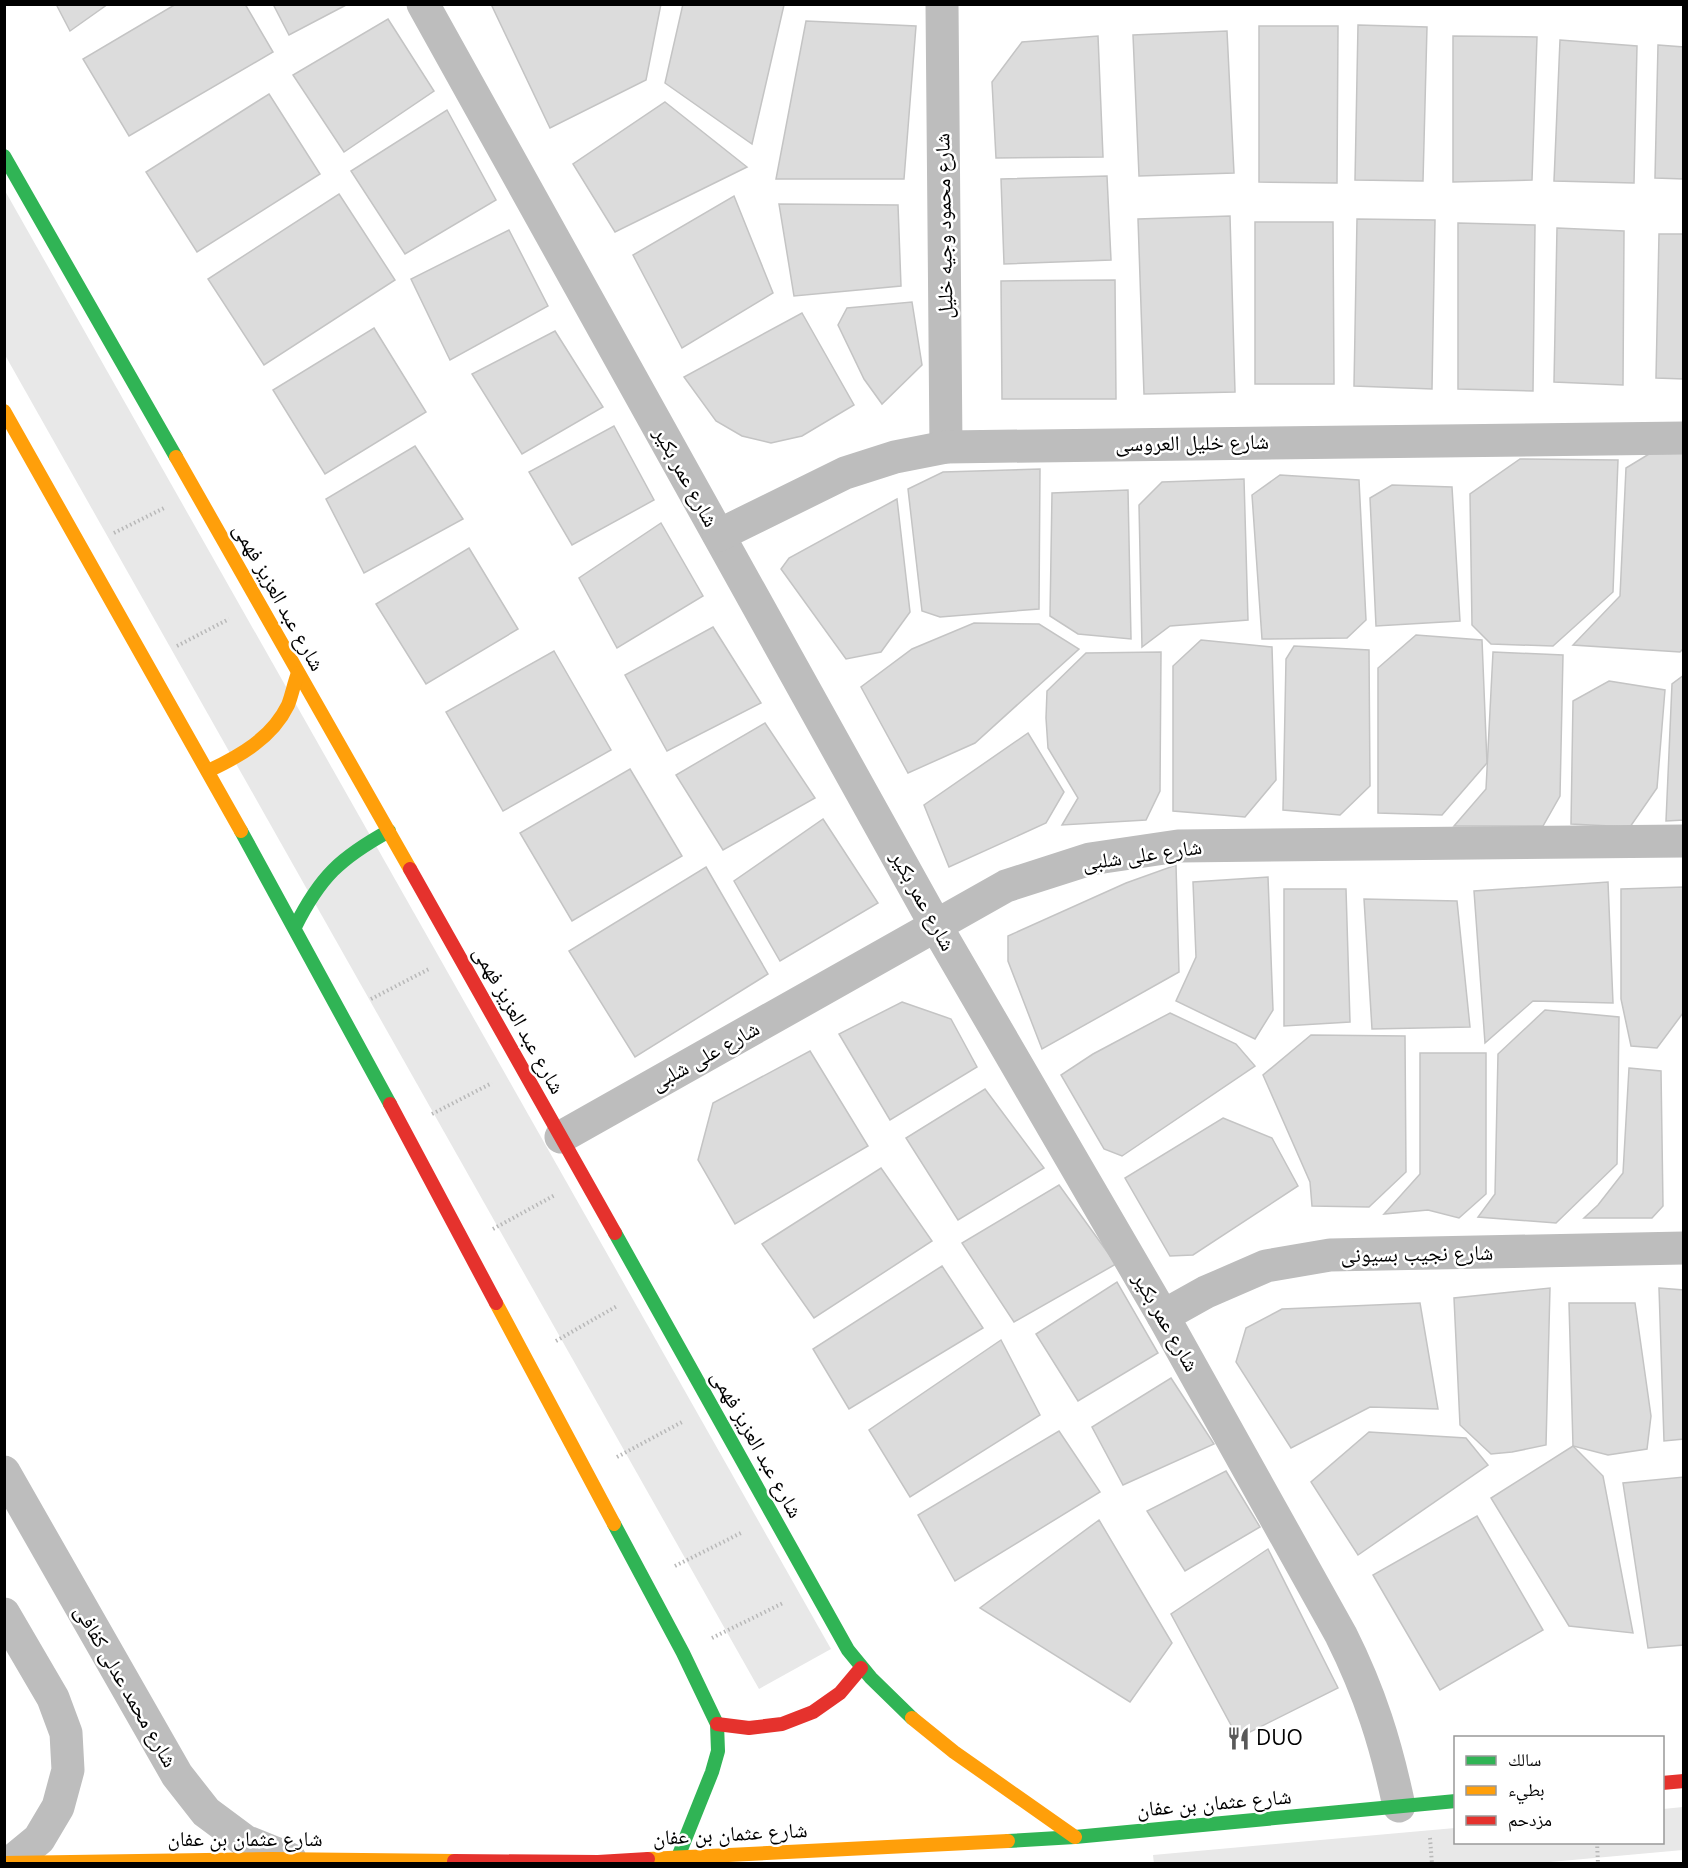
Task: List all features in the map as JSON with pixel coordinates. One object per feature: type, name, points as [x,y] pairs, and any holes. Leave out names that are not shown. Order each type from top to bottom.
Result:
[{"type":"main road","name":"شارع عبد العزيز فهمى","points":[[4,156],[459,954],[848,1650],[861,1668],[934,1737],[1075,1837]]},
{"type":"main road","points":[[4,411],[295,927],[645,1581],[717,1724],[718,1751],[712,1772],[678,1857]]},
{"type":"main road","points":[[208,771],[240,756],[268,735],[287,706],[298,673]]},
{"type":"main road","points":[[295,927],[310,896],[331,869],[358,847],[388,831]]},
{"type":"main road","points":[[717,1724],[749,1728],[782,1724],[813,1712],[840,1693],[861,1668]]},
{"type":"main road","points":[[1664,1783],[1683,1781]]},
{"type":"main road","name":"شارع عثمان بن عفان","points":[[4,1863],[290,1859],[598,1862],[1075,1837],[1454,1802]]},
{"type":"street","name":"شارع عمر بكير","points":[[423,4],[936,926],[1163,1316],[1341,1635],[1378,1719],[1400,1806]]},
{"type":"street","name":"شارع محمود وجيه خليل","points":[[942,4],[946,447]]},
{"type":"street","name":"شارع خليل العروسى","points":[[718,535],[844,473],[895,457],[946,447],[1683,438]]},
{"type":"street","name":"شارع على شلبى","points":[[561,1137],[1006,886],[1090,859],[1178,846],[1683,841]]},
{"type":"street","name":"شارع نجيب بسيونى","points":[[1163,1316],[1206,1292],[1266,1266],[1330,1256],[1683,1248]]},
{"type":"street","name":"شارع محمد عدلى كفافى","points":[[4,1472],[177,1774],[206,1812],[245,1841],[290,1859]]},
{"type":"street","points":[[4,1614],[52,1698],[66,1733],[68,1770],[58,1807],[39,1839],[10,1863]]},
{"type":"path","points":[[83,549],[196,492]]},
{"type":"path","points":[[147,661],[259,604]]},
{"type":"path","points":[[341,1014],[459,954]]},
{"type":"path","points":[[404,1130],[522,1066]]},
{"type":"path","points":[[465,1245],[585,1179]]},
{"type":"path","points":[[526,1358],[646,1289]]},
{"type":"path","points":[[587,1473],[712,1406]]},
{"type":"path","points":[[645,1581],[773,1517]]},
{"type":"path","points":[[683,1653],[813,1588]]},
{"type":"path","points":[[1597,1844],[1598,1863]]},
{"type":"shaded area","points":[[4,189],[831,1649],[759,1689],[5,355]]},
{"type":"shaded area","points":[[1683,1807],[1683,1850],[1528,1864],[1154,1864],[1153,1855],[1454,1828],[1454,1844],[1664,1844],[1664,1809]]},
{"type":"building","points":[[56,4],[108,4],[70,31]]},
{"type":"building","points":[[176,4],[245,4],[273,52],[129,136],[83,59]]},
{"type":"building","points":[[273,4],[348,4],[289,35]]},
{"type":"building","points":[[491,4],[661,4],[646,80],[550,128]]},
{"type":"building","points":[[683,4],[784,5],[752,144],[665,83]]},
{"type":"building","points":[[388,19],[434,91],[344,152],[293,75]]},
{"type":"building","points":[[806,21],[916,26],[904,179],[776,179]]},
{"type":"building","points":[[1358,25],[1427,27],[1423,181],[1355,180]]},
{"type":"building","points":[[1259,26],[1338,26],[1337,183],[1259,182]]},
{"type":"building","points":[[1227,31],[1234,173],[1139,176],[1133,35]]},
{"type":"building","points":[[1098,36],[1103,157],[996,158],[992,82],[1022,42]]},
{"type":"building","points":[[1453,36],[1537,37],[1532,180],[1453,182]]},
{"type":"building","points":[[1560,40],[1637,46],[1634,183],[1554,181]]},
{"type":"building","points":[[1658,45],[1684,47],[1684,179],[1655,178]]},
{"type":"building","points":[[269,94],[320,174],[197,252],[146,172]]},
{"type":"building","points":[[665,102],[747,167],[615,232],[573,164]]},
{"type":"building","points":[[447,110],[496,200],[405,254],[351,171]]},
{"type":"building","points":[[1107,176],[1111,260],[1004,264],[1001,179]]},
{"type":"building","points":[[339,194],[395,280],[264,365],[208,279]]},
{"type":"building","points":[[734,196],[773,293],[682,348],[633,255]]},
{"type":"building","points":[[779,204],[898,205],[901,286],[794,296]]},
{"type":"building","points":[[1230,216],[1235,392],[1144,394],[1138,219]]},
{"type":"building","points":[[1357,219],[1435,220],[1432,389],[1354,386]]},
{"type":"building","points":[[1255,222],[1333,222],[1334,384],[1255,384]]},
{"type":"building","points":[[1458,223],[1535,225],[1533,391],[1458,389]]},
{"type":"building","points":[[1557,228],[1624,231],[1623,385],[1554,382]]},
{"type":"building","points":[[509,230],[548,306],[450,360],[411,279]]},
{"type":"building","points":[[1659,234],[1684,234],[1684,379],[1656,378]]},
{"type":"building","points":[[1115,280],[1116,399],[1002,399],[1001,281]]},
{"type":"building","points":[[912,302],[922,365],[882,404],[864,379],[838,325],[847,308]]},
{"type":"building","points":[[802,313],[854,405],[802,436],[771,443],[742,436],[716,421],[684,377]]},
{"type":"building","points":[[374,328],[426,412],[325,474],[273,390]]},
{"type":"building","points":[[555,331],[603,407],[522,454],[472,374]]},
{"type":"building","points":[[614,426],[654,500],[572,545],[529,472]]},
{"type":"building","points":[[415,446],[463,519],[364,573],[326,499]]},
{"type":"building","points":[[1684,453],[1684,648],[1680,652],[1573,645],[1620,596],[1626,468],[1649,454]]},
{"type":"building","points":[[1520,459],[1618,460],[1613,592],[1553,646],[1491,644],[1472,625],[1470,494]]},
{"type":"building","points":[[1040,469],[1039,609],[940,617],[922,611],[908,489],[943,472]]},
{"type":"building","points":[[1280,475],[1359,480],[1366,620],[1347,638],[1262,639],[1252,495]]},
{"type":"building","points":[[1244,479],[1248,620],[1170,626],[1142,647],[1139,505],[1162,482]]},
{"type":"building","points":[[1392,485],[1452,487],[1460,621],[1376,626],[1370,498]]},
{"type":"building","points":[[1128,490],[1131,639],[1078,634],[1050,616],[1052,493]]},
{"type":"building","points":[[897,499],[910,612],[881,652],[846,659],[781,569],[789,558]]},
{"type":"building","points":[[661,523],[703,596],[617,648],[579,578]]},
{"type":"building","points":[[469,548],[518,629],[426,684],[376,604]]},
{"type":"building","points":[[974,623],[1039,624],[1079,649],[975,743],[908,773],[861,687],[912,649]]},
{"type":"building","points":[[713,627],[761,703],[667,751],[625,675]]},
{"type":"building","points":[[1416,635],[1482,640],[1487,763],[1442,815],[1378,813],[1378,668]]},
{"type":"building","points":[[1201,640],[1272,647],[1276,780],[1245,817],[1173,811],[1173,666]]},
{"type":"building","points":[[1294,646],[1369,650],[1370,786],[1340,815],[1283,810],[1286,659]]},
{"type":"building","points":[[554,651],[611,750],[503,811],[446,712]]},
{"type":"building","points":[[1161,652],[1160,791],[1146,820],[1062,825],[1078,798],[1048,748],[1047,691],[1086,653]]},
{"type":"building","points":[[1493,652],[1563,655],[1560,796],[1543,826],[1454,826],[1486,789]]},
{"type":"building","points":[[1684,675],[1684,820],[1666,821],[1672,684]]},
{"type":"building","points":[[1609,681],[1665,690],[1657,788],[1630,827],[1571,824],[1573,701]]},
{"type":"building","points":[[765,723],[815,798],[723,850],[676,775]]},
{"type":"building","points":[[1028,733],[1064,792],[1046,823],[949,867],[924,805]]},
{"type":"building","points":[[630,769],[682,856],[572,921],[520,833]]},
{"type":"building","points":[[823,819],[878,903],[780,961],[734,881]]},
{"type":"building","points":[[1176,865],[1179,972],[1042,1049],[1008,961],[1008,936],[1126,883]]},
{"type":"building","points":[[706,867],[768,974],[635,1057],[569,951]]},
{"type":"building","points":[[1268,877],[1273,1010],[1255,1039],[1176,1001],[1196,957],[1193,882]]},
{"type":"building","points":[[1608,882],[1613,1003],[1533,1001],[1485,1043],[1474,891]]},
{"type":"building","points":[[1684,887],[1683,1013],[1657,1048],[1631,1046],[1621,999],[1621,889]]},
{"type":"building","points":[[1284,889],[1346,889],[1350,1022],[1284,1026]]},
{"type":"building","points":[[1364,899],[1457,901],[1470,1027],[1372,1029]]},
{"type":"building","points":[[902,1002],[951,1019],[977,1067],[890,1120],[839,1034]]},
{"type":"building","points":[[1545,1010],[1619,1017],[1617,1164],[1556,1223],[1478,1217],[1495,1194],[1498,1054]]},
{"type":"building","points":[[1170,1013],[1236,1044],[1255,1066],[1122,1156],[1104,1149],[1061,1075],[1093,1054]]},
{"type":"building","points":[[1311,1035],[1405,1036],[1406,1172],[1369,1207],[1312,1206],[1310,1182],[1263,1075]]},
{"type":"building","points":[[810,1051],[868,1146],[735,1224],[698,1160],[713,1103]]},
{"type":"building","points":[[1420,1053],[1486,1053],[1486,1194],[1459,1218],[1428,1210],[1384,1214],[1420,1174]]},
{"type":"building","points":[[1629,1068],[1661,1071],[1663,1206],[1652,1218],[1584,1218],[1598,1205],[1623,1173]]},
{"type":"building","points":[[985,1089],[1044,1168],[958,1220],[906,1138]]},
{"type":"building","points":[[1223,1118],[1272,1138],[1298,1186],[1193,1255],[1170,1256],[1125,1178]]},
{"type":"building","points":[[881,1168],[932,1241],[814,1318],[762,1244]]},
{"type":"building","points":[[1059,1185],[1116,1264],[1014,1322],[962,1243]]},
{"type":"building","points":[[942,1266],[983,1328],[849,1409],[813,1349]]},
{"type":"building","points":[[1117,1282],[1158,1353],[1078,1401],[1036,1334]]},
{"type":"building","points":[[1550,1288],[1546,1445],[1491,1454],[1460,1425],[1454,1298]]},
{"type":"building","points":[[1659,1288],[1684,1290],[1684,1439],[1664,1441]]},
{"type":"building","points":[[1420,1303],[1438,1409],[1370,1407],[1291,1448],[1236,1362],[1246,1328],[1282,1309]]},
{"type":"building","points":[[1569,1303],[1635,1303],[1651,1416],[1647,1449],[1608,1455],[1573,1446]]},
{"type":"building","points":[[1001,1340],[1040,1415],[910,1497],[869,1430]]},
{"type":"building","points":[[1171,1378],[1214,1444],[1123,1485],[1092,1427]]},
{"type":"building","points":[[1059,1431],[1100,1492],[955,1581],[918,1515]]},
{"type":"building","points":[[1369,1432],[1466,1438],[1488,1465],[1358,1555],[1311,1482]]},
{"type":"building","points":[[1573,1446],[1603,1476],[1633,1633],[1569,1626],[1491,1498]]},
{"type":"building","points":[[1226,1471],[1260,1527],[1185,1571],[1147,1511]]},
{"type":"building","points":[[1684,1477],[1684,1645],[1648,1648],[1623,1483]]},
{"type":"building","points":[[1477,1516],[1543,1630],[1440,1690],[1373,1575]]},
{"type":"building","points":[[1099,1520],[1172,1643],[1130,1702],[980,1608]]},
{"type":"building","points":[[1268,1549],[1338,1688],[1238,1738],[1171,1614]]},
{"type":"traffic: fast","points":[[4,156],[176,457]]},
{"type":"traffic: fast","points":[[241,831],[390,1104]]},
{"type":"traffic: fast","points":[[295,927],[313,895],[333,870],[357,850],[389,831]]},
{"type":"traffic: fast","points":[[615,1233],[848,1650],[871,1678],[912,1718]]},
{"type":"traffic: fast","points":[[614,1524],[683,1653],[717,1724],[718,1751],[712,1772],[678,1857]]},
{"type":"traffic: fast","points":[[1008,1841],[1075,1837],[1454,1801]]},
{"type":"traffic: slow","points":[[4,411],[241,831]]},
{"type":"traffic: slow","points":[[176,457],[410,869]]},
{"type":"traffic: slow","points":[[208,771],[254,745],[273,727],[288,705],[298,673]]},
{"type":"traffic: slow","points":[[496,1303],[614,1524]]},
{"type":"traffic: slow","points":[[912,1718],[954,1752],[1075,1837]]},
{"type":"traffic: slow","points":[[648,1859],[1008,1841]]},
{"type":"traffic: slow","points":[[4,1863],[271,1859],[454,1861]]},
{"type":"traffic: jam","points":[[410,869],[615,1233]]},
{"type":"traffic: jam","points":[[390,1104],[496,1303]]},
{"type":"traffic: jam","points":[[717,1724],[749,1728],[782,1724],[813,1712],[840,1693],[861,1668]]},
{"type":"traffic: jam","points":[[1664,1783],[1684,1781]]},
{"type":"traffic: jam","points":[[454,1861],[598,1862],[648,1859]]},
{"type":"place","name":"DUO","points":[[1238,1738]]}]
